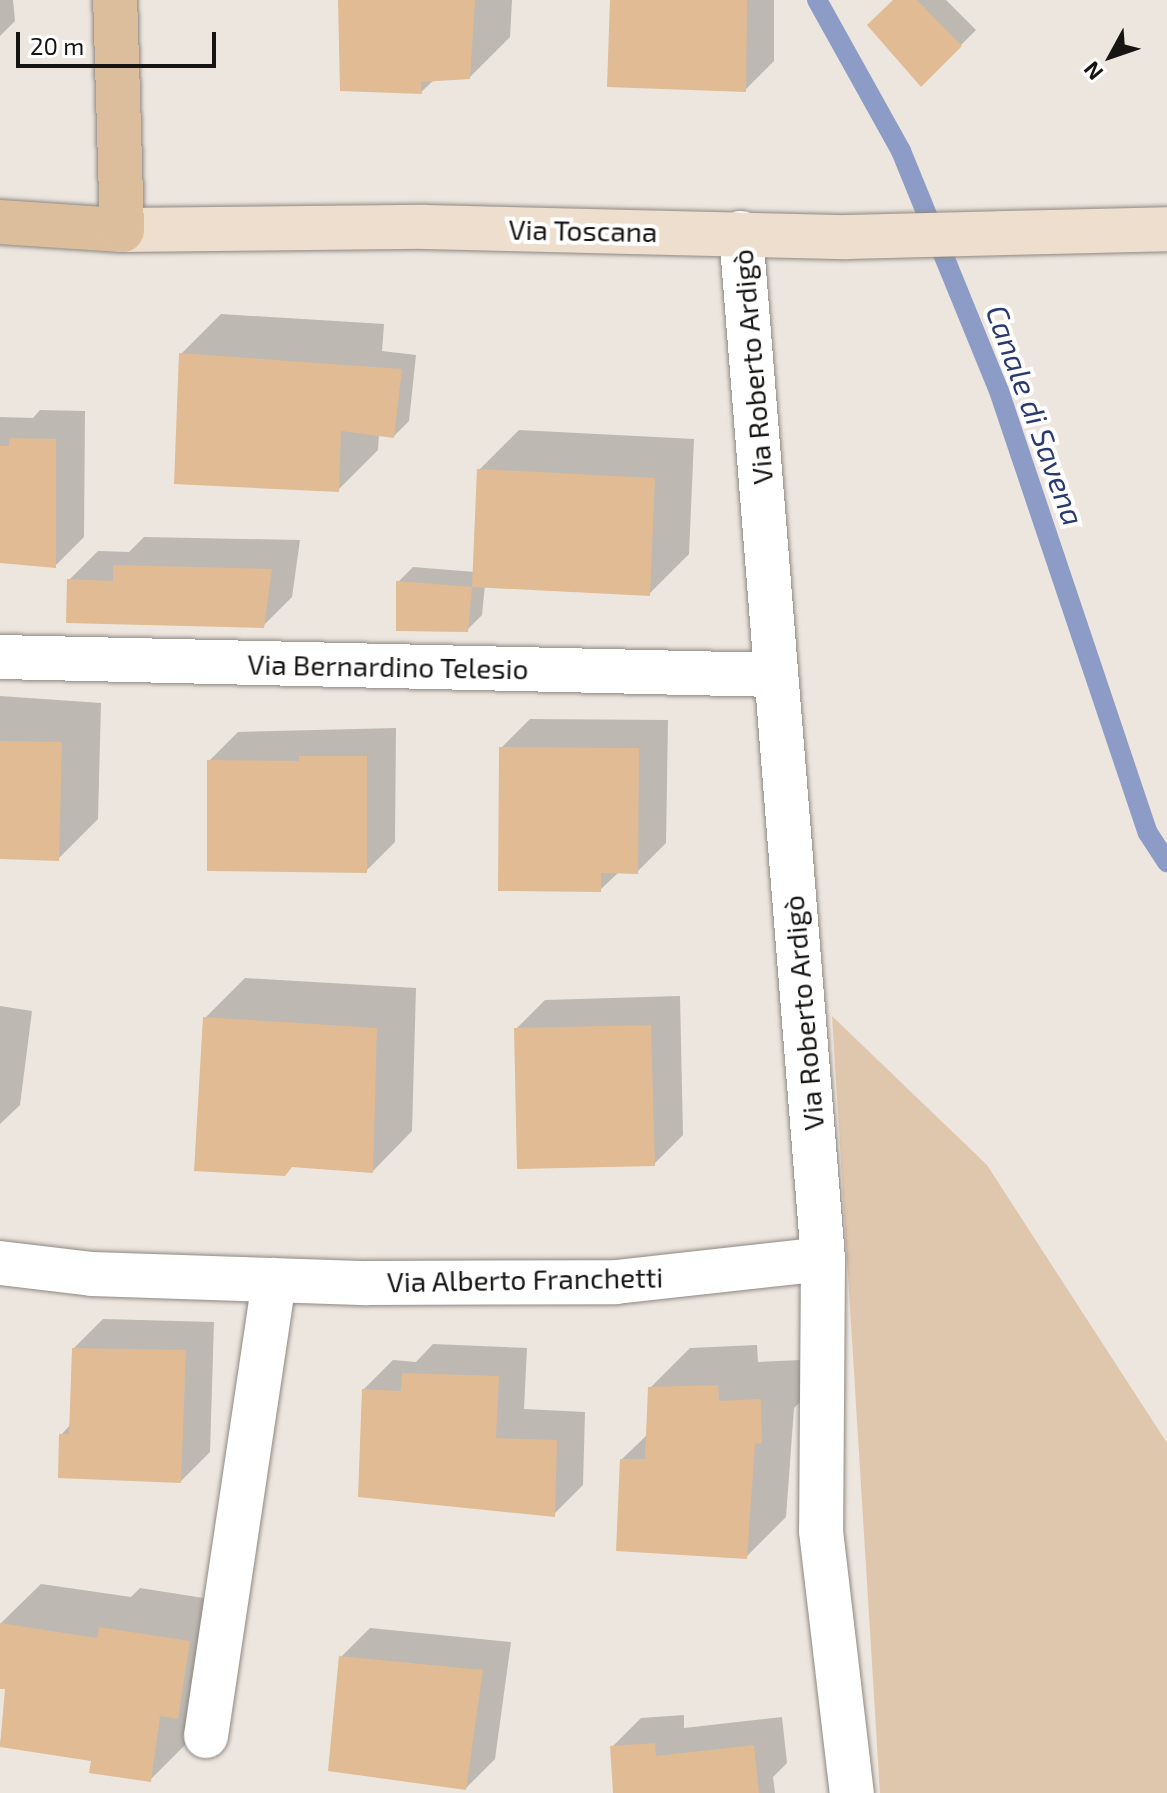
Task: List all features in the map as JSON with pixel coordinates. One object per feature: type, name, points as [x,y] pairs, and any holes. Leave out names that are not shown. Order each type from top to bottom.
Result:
[{"type":"main road","points":[[115,0],[122,230]]},
{"type":"main road","name":"Via Toscana","points":[[0,222],[122,230],[425,227],[847,237],[1167,229]]},
{"type":"street","name":"Via Roberto Ardigò","points":[[741,233],[823,1259],[821,1531],[852,1793]]},
{"type":"street","name":"Via Bernardino Telesio","points":[[0,657],[776,675]]},
{"type":"street","name":"Via Alberto Franchetti","points":[[0,1263],[92,1274],[274,1280],[616,1282],[823,1259]]},
{"type":"street","points":[[206,1736],[274,1280]]},
{"type":"shaded area","points":[[832,1016],[987,1165],[1167,1443],[1167,1793],[880,1793]]},
{"type":"building","points":[[338,0],[475,0],[470,79],[421,82],[422,94],[340,91]]},
{"type":"building","points":[[610,0],[747,0],[746,92],[607,87]]},
{"type":"building","points":[[893,0],[917,0],[962,46],[921,87],[867,25]]},
{"type":"building","points":[[179,353],[402,369],[394,438],[341,431],[339,492],[174,484]]},
{"type":"building","points":[[9,438],[56,439],[56,568],[0,563],[0,446],[9,446]]},
{"type":"building","points":[[477,469],[655,478],[650,596],[472,587]]},
{"type":"building","points":[[113,565],[272,569],[264,628],[66,623],[67,579],[113,581]]},
{"type":"building","points":[[396,581],[472,587],[468,632],[396,631]]},
{"type":"building","points":[[0,741],[62,742],[59,861],[0,859]]},
{"type":"building","points":[[499,747],[639,748],[638,874],[601,873],[601,892],[498,891]]},
{"type":"building","points":[[299,756],[367,756],[367,873],[207,871],[207,760],[299,761]]},
{"type":"building","points":[[203,1017],[377,1028],[373,1173],[292,1167],[285,1176],[194,1171]]},
{"type":"building","points":[[651,1025],[655,1166],[517,1169],[514,1028]]},
{"type":"building","points":[[72,1348],[186,1350],[181,1483],[58,1478],[59,1434],[69,1434]]},
{"type":"building","points":[[402,1373],[499,1376],[496,1438],[557,1440],[555,1517],[358,1497],[362,1389],[401,1391]]},
{"type":"building","points":[[718,1385],[719,1401],[761,1399],[762,1443],[755,1444],[747,1559],[616,1551],[620,1459],[645,1459],[648,1387]]},
{"type":"building","points":[[0,1623],[97,1638],[99,1627],[190,1641],[178,1719],[160,1716],[151,1782],[89,1773],[91,1761],[0,1747],[5,1689],[0,1689]]},
{"type":"building","points":[[339,1656],[483,1670],[466,1790],[328,1771]]},
{"type":"building","points":[[655,1743],[656,1756],[754,1745],[759,1793],[613,1793],[610,1746]]},
{"type":"waterway","name":"Canale di Savena","points":[[817,0],[901,151],[999,391],[1148,833],[1167,862]]}]
